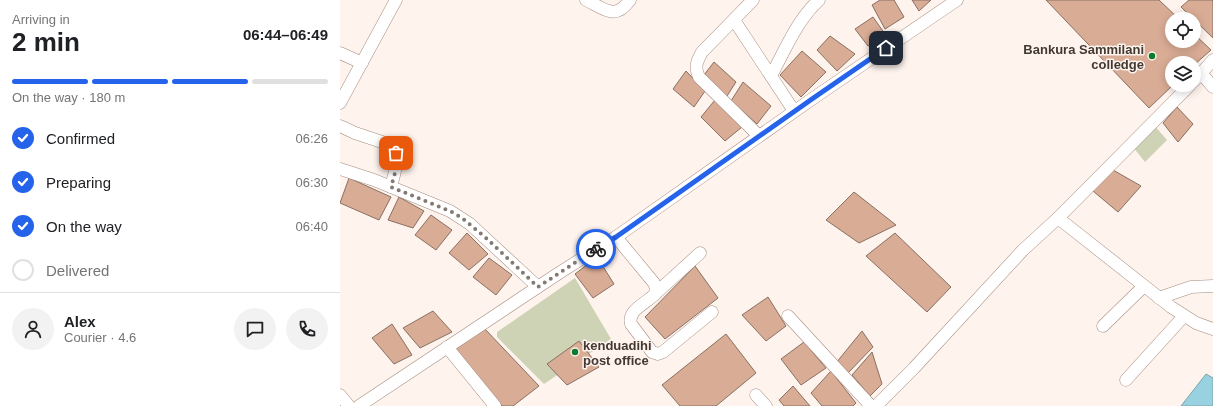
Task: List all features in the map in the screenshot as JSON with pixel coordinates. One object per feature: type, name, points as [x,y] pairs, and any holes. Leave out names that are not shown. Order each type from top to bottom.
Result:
[{"type":"street","points":[[340,103],[396,0]]},
{"type":"street","points":[[586,0],[607,10],[615,12],[620,11],[630,0]]},
{"type":"street","points":[[753,0],[702,52],[698,60],[696,71],[699,77],[759,136]]},
{"type":"street","points":[[771,76],[789,40],[802,20],[819,0]]},
{"type":"street","points":[[364,405],[447,347],[616,237],[794,111],[957,0]]},
{"type":"street","points":[[734,20],[794,111]]},
{"type":"street","points":[[340,53],[362,64]]},
{"type":"street","points":[[1201,74],[1213,60]]},
{"type":"street","points":[[1201,79],[1213,87]]},
{"type":"street","points":[[876,406],[914,368],[1023,250],[1058,218],[1183,92]]},
{"type":"street","points":[[340,126],[355,133],[392,145],[396,153],[397,166],[391,187]]},
{"type":"street","points":[[340,169],[358,174],[391,187],[450,211],[462,218],[485,237],[538,287]]},
{"type":"street","points":[[1058,218],[1184,316],[1196,323],[1213,329]]},
{"type":"street","points":[[616,237],[654,283],[656,288],[655,294]]},
{"type":"street","points":[[700,253],[631,315],[630,320],[631,324],[642,340],[655,354],[662,352],[712,312]]},
{"type":"street","points":[[1103,326],[1144,286]]},
{"type":"street","points":[[1160,298],[1191,287],[1213,286]]},
{"type":"street","points":[[788,316],[871,406]]},
{"type":"street","points":[[1126,380],[1184,316]]},
{"type":"street","points":[[447,347],[495,406]]},
{"type":"street","points":[[340,395],[348,406]]},
{"type":"street","points":[[756,395],[766,406]]},
{"type":"green space","points":[[1154,125],[1167,140],[1145,162],[1133,147]]},
{"type":"green space","points":[[575,278],[611,339],[544,384],[497,337],[497,332]]},
{"type":"water","points":[[1206,374],[1213,378],[1213,406],[1181,406]]},
{"type":"building","points":[[880,0],[894,0],[904,17],[885,29],[872,5]]},
{"type":"building","points":[[912,0],[931,0],[919,11]]},
{"type":"building","name":"Bankura Sammilani colledge","points":[[1046,0],[1159,0],[1172,12],[1165,12],[1165,48],[1201,48],[1201,41],[1211,50],[1201,59],[1201,56],[1165,56],[1166,92],[1149,108]]},
{"type":"building","points":[[1189,0],[1212,0],[1213,38],[1201,26],[1201,12],[1186,12],[1181,7]]},
{"type":"building","points":[[873,17],[885,34],[868,46],[855,29]]},
{"type":"building","points":[[830,36],[855,54],[837,71],[817,50]]},
{"type":"building","points":[[802,51],[826,72],[801,97],[780,75]]},
{"type":"building","points":[[714,62],[736,82],[727,96],[704,75]]},
{"type":"building","points":[[686,71],[705,91],[694,107],[673,89]]},
{"type":"building","points":[[743,82],[771,106],[757,124],[731,101]]},
{"type":"building","points":[[715,100],[742,127],[725,141],[701,117]]},
{"type":"building","points":[[1177,107],[1193,124],[1178,142],[1163,123]]},
{"type":"building","points":[[1113,170],[1141,186],[1118,212],[1093,191]]},
{"type":"building","points":[[349,178],[391,197],[379,220],[340,203]]},
{"type":"building","points":[[854,192],[896,225],[859,243],[826,220]]},
{"type":"building","points":[[399,197],[424,211],[413,228],[388,220]]},
{"type":"building","points":[[431,215],[452,230],[436,250],[415,235]]},
{"type":"building","points":[[467,233],[488,254],[469,270],[449,253]]},
{"type":"building","points":[[895,233],[951,287],[927,312],[866,256]]},
{"type":"building","points":[[597,257],[614,284],[593,298],[575,274]]},
{"type":"building","points":[[489,258],[512,275],[496,295],[473,277]]},
{"type":"building","points":[[695,266],[718,298],[665,339],[645,317]]},
{"type":"building","points":[[768,297],[786,326],[766,341],[742,315]]},
{"type":"building","points":[[433,311],[452,332],[420,348],[403,328]]},
{"type":"building","points":[[392,324],[412,355],[394,364],[372,338]]},
{"type":"building","points":[[484,328],[539,386],[513,406],[502,406],[456,349]]},
{"type":"building","points":[[862,331],[873,347],[847,374],[836,363]]},
{"type":"building","points":[[726,334],[756,373],[716,406],[680,406],[662,385]]},
{"type":"building","name":"kenduadihi post office","points":[[579,341],[599,367],[567,385],[547,364]]},
{"type":"building","points":[[804,342],[826,368],[801,385],[781,359]]},
{"type":"building","points":[[872,352],[882,384],[870,396],[852,375]]},
{"type":"building","points":[[831,371],[856,403],[853,406],[822,406],[811,393]]},
{"type":"building","points":[[793,386],[810,406],[784,406],[779,400]]},
{"type":"way so far","points":[[396,153],[397,166],[391,187],[450,211],[462,218],[485,237],[538,287],[596,249]]},
{"type":"place","name":"Bankura Sammilani colledge","points":[[1152,56]]},
{"type":"place","name":"kenduadihi post office","points":[[575,352]]},
{"type":"route","points":[[596,249],[616,237],[886,48]]}]
